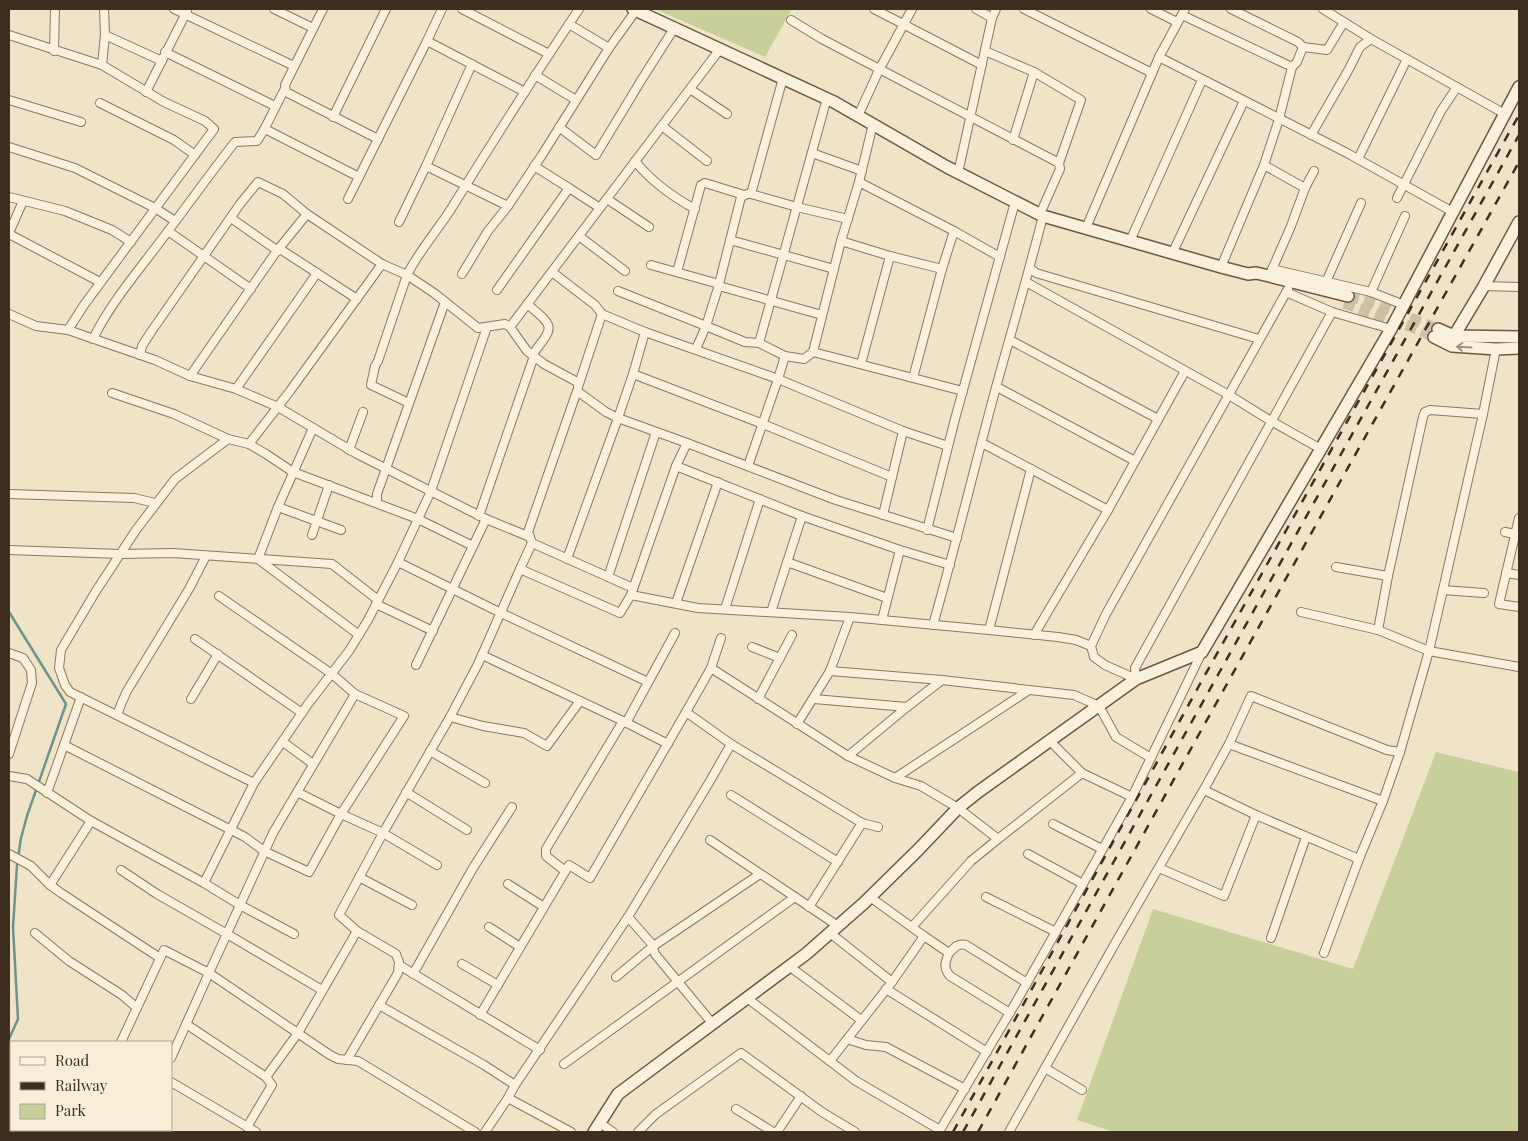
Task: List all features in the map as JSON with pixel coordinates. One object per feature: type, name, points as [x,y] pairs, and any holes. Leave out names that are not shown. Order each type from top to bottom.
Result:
[{"type":"street","points":[[54,51],[55,9]]},
{"type":"street","points":[[102,66],[105,34],[104,9]]},
{"type":"street","points":[[174,9],[186,11],[213,28],[294,66]]},
{"type":"street","points":[[274,9],[313,28]]},
{"type":"street","points":[[93,339],[104,320],[168,231],[235,142],[257,141],[265,129],[274,106],[285,89],[294,66],[323,9]]},
{"type":"street","points":[[333,117],[386,9]]},
{"type":"street","points":[[348,199],[442,9]]},
{"type":"street","points":[[462,9],[549,54]]},
{"type":"street","points":[[409,404],[371,385],[375,366],[407,275],[414,260],[448,214],[535,75],[579,9]]},
{"type":"street","points":[[462,274],[488,231],[508,206],[635,9],[827,98],[958,173],[1042,215],[1172,254],[1248,274],[1270,272],[1326,282],[1371,292],[1404,304]]},
{"type":"street","points":[[874,9],[982,65]]},
{"type":"street","points":[[858,116],[879,70],[912,9]]},
{"type":"street","points":[[976,9],[992,18]]},
{"type":"street","points":[[958,173],[992,18],[996,9]]},
{"type":"street","points":[[1024,9],[1036,11],[1152,72]]},
{"type":"street","points":[[1150,9],[1181,15],[1292,67]]},
{"type":"street","points":[[1231,9],[1298,42],[1303,47],[1326,50],[1344,22]]},
{"type":"street","points":[[1323,9],[1371,40],[1505,114]]},
{"type":"street","points":[[146,92],[186,11]]},
{"type":"street","points":[[1086,228],[1152,72],[1181,15]]},
{"type":"street","points":[[791,20],[879,70],[1058,163]]},
{"type":"street","points":[[569,24],[609,48]]},
{"type":"street","points":[[559,127],[596,155],[675,27]]},
{"type":"street","points":[[105,34],[162,61]]},
{"type":"street","points":[[9,35],[102,66],[146,92],[205,121],[214,129],[100,282],[68,330]]},
{"type":"street","points":[[1311,136],[1350,69],[1360,47],[1371,40]]},
{"type":"street","points":[[427,41],[525,92]]},
{"type":"street","points":[[1221,267],[1264,164],[1279,119],[1292,67],[1297,62],[1303,47]]},
{"type":"street","points":[[510,327],[720,49]]},
{"type":"street","points":[[932,626],[1030,268],[1042,215],[1060,169],[1058,163],[1081,100],[1034,72],[985,51]]},
{"type":"street","points":[[165,52],[274,106]]},
{"type":"street","points":[[1159,57],[1358,159],[1453,212]]},
{"type":"street","points":[[1358,159],[1407,60]]},
{"type":"street","points":[[399,222],[472,64]]},
{"type":"street","points":[[1013,140],[1034,72]]},
{"type":"street","points":[[535,75],[576,100]]},
{"type":"street","points":[[696,349],[706,326],[719,285],[742,197],[748,194],[783,78]]},
{"type":"street","points":[[1130,241],[1202,80]]},
{"type":"street","points":[[1397,198],[1441,111],[1457,87]]},
{"type":"street","points":[[747,998],[856,1081],[939,1131],[1010,1013],[1132,797],[1202,652],[1391,330],[1519,87]]},
{"type":"street","points":[[285,89],[286,92],[378,139]]},
{"type":"street","points":[[690,89],[727,114]]},
{"type":"street","points":[[759,343],[827,98]]},
{"type":"street","points":[[9,100],[81,122]]},
{"type":"street","points":[[1172,254],[1244,101]]},
{"type":"street","points":[[100,103],[174,140],[195,155]]},
{"type":"street","points":[[618,291],[745,342],[759,343],[785,356],[804,359],[813,352],[873,124]]},
{"type":"street","points":[[662,126],[708,161]]},
{"type":"street","points":[[265,129],[359,177]]},
{"type":"street","points":[[9,148],[75,168],[155,208],[176,221]]},
{"type":"street","points":[[812,153],[862,171]]},
{"type":"street","points":[[635,161],[645,173],[680,201],[695,209]]},
{"type":"street","points":[[1264,164],[1305,188]]},
{"type":"street","points":[[426,166],[508,206]]},
{"type":"street","points":[[534,166],[600,208]]},
{"type":"street","points":[[1270,272],[1314,171]]},
{"type":"street","points":[[140,355],[142,346],[258,182],[282,194],[307,214],[382,264],[407,275],[478,328],[505,324],[510,327],[527,351],[578,387],[606,412],[836,500],[957,538]]},
{"type":"street","points":[[859,182],[1000,257]]},
{"type":"street","points":[[677,272],[701,185],[705,183],[848,219]]},
{"type":"street","points":[[497,290],[569,188]]},
{"type":"street","points":[[9,197],[65,211],[112,230],[131,242]]},
{"type":"street","points":[[606,199],[649,227]]},
{"type":"street","points":[[23,202],[9,233],[100,282]]},
{"type":"street","points":[[927,530],[1015,202]]},
{"type":"street","points":[[1326,282],[1361,203]]},
{"type":"street","points":[[190,376],[279,250],[307,214]]},
{"type":"street","points":[[1371,292],[1405,216]]},
{"type":"street","points":[[231,218],[357,299]]},
{"type":"street","points":[[1454,336],[1518,226]]},
{"type":"street","points":[[168,231],[251,289]]},
{"type":"street","points":[[913,378],[954,231]]},
{"type":"street","points":[[579,236],[625,271]]},
{"type":"street","points":[[730,240],[834,268]]},
{"type":"street","points":[[841,241],[942,269]]},
{"type":"street","points":[[861,364],[890,256]]},
{"type":"street","points":[[249,444],[382,264]]},
{"type":"street","points":[[651,265],[822,315]]},
{"type":"street","points":[[1030,268],[1036,273],[1259,339]]},
{"type":"street","points":[[552,272],[595,304],[602,314],[645,332],[778,379],[903,432],[948,446]]},
{"type":"street","points":[[1270,272],[1284,287],[1332,312],[1391,330]]},
{"type":"street","points":[[236,389],[317,274]]},
{"type":"street","points":[[1248,274],[1255,280],[1346,300]]},
{"type":"street","points":[[1026,282],[1321,449]]},
{"type":"street","points":[[1484,286],[1519,287]]},
{"type":"street","points":[[1136,680],[1105,665],[1094,656],[1092,646],[1106,614],[1259,339],[1284,287]]},
{"type":"street","points":[[377,503],[377,494],[445,302]]},
{"type":"street","points":[[416,665],[473,546],[533,356],[548,334],[548,323],[527,304]]},
{"type":"street","points":[[1136,680],[1134,668],[1332,312]]},
{"type":"street","points":[[9,314],[36,326],[68,330],[140,355],[190,376],[236,389],[278,407],[349,450],[431,492],[608,577],[632,592],[698,608],[850,617],[989,630],[1076,640],[1092,646]]},
{"type":"street","points":[[348,1060],[398,973],[399,965],[396,954],[357,931],[339,915],[383,832],[450,717],[501,613],[531,540],[528,532],[602,314]]},
{"type":"street","points":[[204,883],[254,783],[302,713],[349,651],[398,562],[431,492],[487,327]]},
{"type":"street","points":[[568,559],[633,374],[645,332]]},
{"type":"street","points":[[1519,337],[1454,336],[1436,333],[1452,346],[1496,349],[1519,348]]},
{"type":"street","points":[[1010,340],[1158,419]]},
{"type":"street","points":[[1324,953],[1400,752],[1443,590],[1496,349]]},
{"type":"street","points":[[813,352],[963,391]]},
{"type":"street","points":[[748,466],[785,356]]},
{"type":"street","points":[[1034,635],[1108,510],[1185,371]]},
{"type":"street","points":[[633,374],[763,424],[892,477]]},
{"type":"street","points":[[997,387],[1135,461]]},
{"type":"street","points":[[112,393],[174,414],[228,438],[249,444],[293,472],[418,519],[473,546]]},
{"type":"street","points":[[1378,630],[1388,576],[1425,412],[1430,410],[1483,414]]},
{"type":"street","points":[[349,450],[363,412]]},
{"type":"street","points":[[258,558],[313,428]]},
{"type":"street","points":[[608,577],[656,432]]},
{"type":"street","points":[[883,515],[903,432]]},
{"type":"street","points":[[228,438],[175,479],[155,504],[120,554],[61,650],[59,668],[65,685],[70,692],[254,783]]},
{"type":"street","points":[[520,568],[620,613],[632,592],[676,466],[687,443]]},
{"type":"street","points":[[982,443],[1108,510]]},
{"type":"street","points":[[676,466],[802,516],[950,565]]},
{"type":"street","points":[[989,630],[1031,469]]},
{"type":"street","points":[[676,604],[718,482]]},
{"type":"street","points":[[312,535],[330,486]]},
{"type":"street","points":[[9,494],[134,498],[155,504]]},
{"type":"street","points":[[726,609],[760,499]]},
{"type":"street","points":[[278,507],[341,530]]},
{"type":"street","points":[[771,612],[802,516]]},
{"type":"street","points":[[1519,518],[1517,535],[1499,604],[1519,608]]},
{"type":"street","points":[[1504,532],[1517,535]]},
{"type":"street","points":[[9,550],[120,554],[173,553],[332,564],[377,602],[433,631]]},
{"type":"street","points":[[882,620],[900,550]]},
{"type":"street","points":[[117,716],[128,691],[192,584],[206,556]]},
{"type":"street","points":[[258,558],[359,635]]},
{"type":"street","points":[[398,562],[648,682]]},
{"type":"street","points":[[787,562],[887,598]]},
{"type":"street","points":[[1336,567],[1388,576]]},
{"type":"street","points":[[1506,573],[1519,575]]},
{"type":"street","points":[[1443,590],[1484,593]]},
{"type":"street","points":[[64,745],[245,837],[264,851],[309,872],[341,814],[404,716],[355,694],[332,674],[219,596]]},
{"type":"street","points":[[1300,612],[1378,630],[1428,651],[1519,667]]},
{"type":"street","points":[[797,724],[830,672],[850,617]]},
{"type":"street","points":[[565,871],[546,856],[546,848],[625,722],[675,633]]},
{"type":"street","points":[[758,699],[792,635]]},
{"type":"street","points":[[480,1015],[569,865],[590,878],[711,668],[721,638]]},
{"type":"street","points":[[195,639],[302,713]]},
{"type":"street","points":[[752,646],[780,658]]},
{"type":"street","points":[[613,1132],[597,1128],[618,1094],[806,954],[870,897],[958,808],[1136,680],[1202,652]]},
{"type":"street","points":[[9,653],[23,658],[31,670],[32,683],[9,754]]},
{"type":"street","points":[[191,699],[218,654]]},
{"type":"street","points":[[482,655],[668,744]]},
{"type":"street","points":[[711,668],[848,756],[895,778],[921,786],[958,808],[998,839]]},
{"type":"street","points":[[830,672],[942,680],[1074,695],[1099,706],[1116,737],[1150,758]]},
{"type":"street","points":[[848,756],[942,680]]},
{"type":"street","points":[[895,778],[1029,690]]},
{"type":"street","points":[[172,1056],[272,833],[355,694]]},
{"type":"street","points":[[1009,1132],[1204,790],[1229,744],[1251,696],[1387,750],[1400,752]]},
{"type":"street","points":[[45,792],[81,697]]},
{"type":"street","points":[[814,699],[907,707]]},
{"type":"street","points":[[450,717],[483,726],[524,733],[547,746],[580,701]]},
{"type":"street","points":[[686,712],[731,744],[862,823],[878,826]]},
{"type":"street","points":[[1050,741],[1082,773],[1132,797]]},
{"type":"street","points":[[283,742],[313,764]]},
{"type":"street","points":[[485,1132],[628,917],[731,744]]},
{"type":"street","points":[[1229,744],[1383,800]]},
{"type":"street","points":[[430,750],[484,783]]},
{"type":"street","points":[[912,927],[972,861],[1082,773]]},
{"type":"street","points":[[9,777],[27,779],[91,821],[294,934]]},
{"type":"street","points":[[1204,790],[1256,815],[1359,859]]},
{"type":"street","points":[[297,792],[383,832],[437,865]]},
{"type":"street","points":[[406,792],[467,830]]},
{"type":"street","points":[[732,794],[838,862]]},
{"type":"street","points":[[413,974],[473,868],[512,807]]},
{"type":"street","points":[[1159,868],[1224,896],[1256,815]]},
{"type":"street","points":[[50,885],[91,821]]},
{"type":"street","points":[[809,907],[862,823]]},
{"type":"street","points":[[1053,824],[1102,849]]},
{"type":"street","points":[[1271,938],[1306,836]]},
{"type":"street","points":[[710,840],[809,907],[892,982]]},
{"type":"street","points":[[1028,854],[1083,884]]},
{"type":"street","points":[[10,855],[31,866],[50,885],[160,958]]},
{"type":"street","points":[[120,870],[156,894],[322,990]]},
{"type":"street","points":[[616,977],[652,946],[760,874]]},
{"type":"street","points":[[359,877],[412,905]]},
{"type":"street","points":[[508,884],[544,908]]},
{"type":"street","points":[[564,1064],[795,897]]},
{"type":"street","points":[[870,897],[949,953]]},
{"type":"street","points":[[986,897],[1056,932]]},
{"type":"street","points":[[628,917],[652,946],[655,954],[712,1023]]},
{"type":"street","points":[[489,927],[520,947]]},
{"type":"street","points":[[266,1077],[298,1033],[357,931]]},
{"type":"street","points":[[35,933],[69,961],[122,995],[137,1008]]},
{"type":"street","points":[[830,1062],[892,982],[924,936]]},
{"type":"street","points":[[1010,1013],[950,976],[946,972],[945,967],[949,953],[957,945],[966,945],[1027,983]]},
{"type":"street","points":[[121,1041],[164,950],[209,973],[338,1059],[358,1061],[472,1132]]},
{"type":"street","points":[[462,964],[498,985]]},
{"type":"street","points":[[399,965],[540,1050]]},
{"type":"street","points":[[790,966],[861,1020]]},
{"type":"street","points":[[886,989],[987,1052]]},
{"type":"street","points":[[379,1006],[484,1065],[515,1085]]},
{"type":"street","points":[[186,1024],[266,1077],[272,1084],[247,1127]]},
{"type":"street","points":[[847,1039],[866,1046],[886,1047],[965,1089]]},
{"type":"street","points":[[638,1132],[656,1114],[740,1053],[822,1112],[855,1132]]},
{"type":"street","points":[[1045,1068],[1082,1090]]},
{"type":"street","points":[[172,1083],[256,1132]]},
{"type":"street","points":[[736,1109],[775,1132],[801,1096]]},
{"type":"street","points":[[508,1098],[571,1132]]},
{"type":"green space","points":[[655,9],[792,9],[765,57]]},
{"type":"green space","points":[[1436,752],[1519,772],[1519,1132],[1114,1132],[1077,1120],[1153,909],[1353,969]]},
{"type":"waterway","points":[[9,612],[66,704],[21,838],[17,865],[13,927],[18,1019],[9,1039]]},
{"type":"tunnel","points":[[1348,296],[1367,301],[1438,329]]},
{"type":"tunnel","points":[[1344,303],[1434,337]]},
{"type":"railway","points":[[953,1132],[1205,675],[1519,115]]},
{"type":"railway","points":[[963,1132],[1519,135]]},
{"type":"railway","points":[[978,1132],[1519,162]]}]
